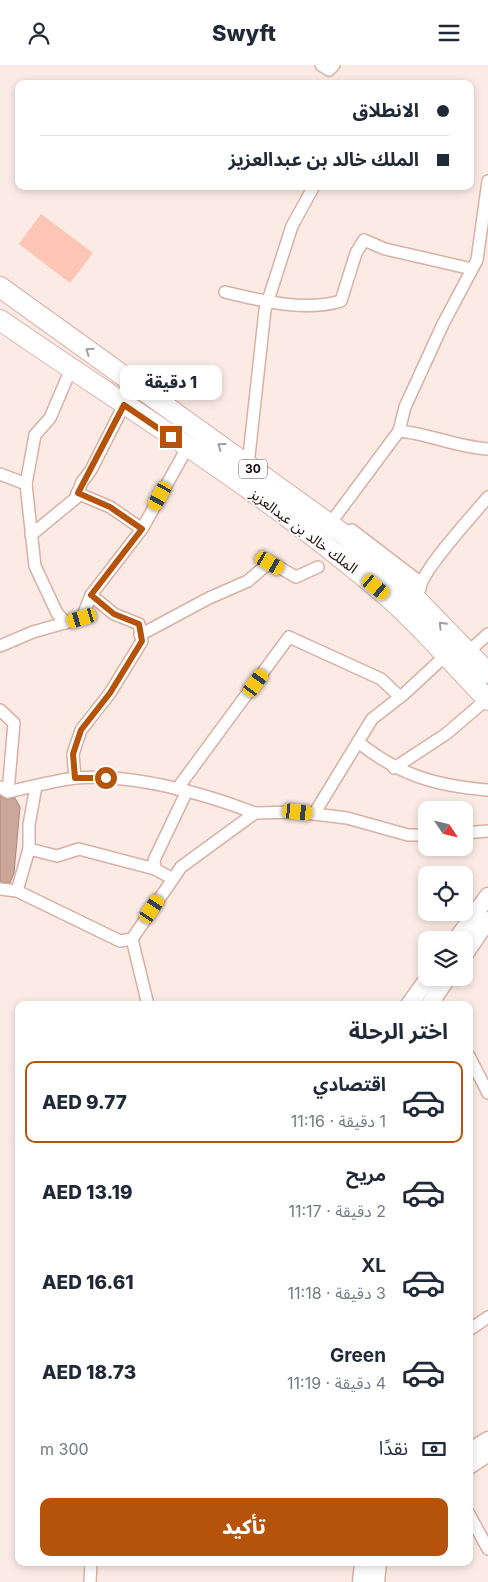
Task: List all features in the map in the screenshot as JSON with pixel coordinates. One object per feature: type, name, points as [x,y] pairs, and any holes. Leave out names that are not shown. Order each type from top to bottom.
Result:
[{"type":"highway","name":"الملك خالد بن عبدالعزيز","points":[[0,287],[280,488],[420,592],[488,673]]},
{"type":"highway","name":"الملك خالد بن عبدالعزيز","points":[[0,320],[256,494],[335,553],[389,598],[487,699]]},
{"type":"street","points":[[321,65],[329,69],[334,65]]},
{"type":"street","points":[[335,517],[399,431],[404,407],[479,264],[488,181]]},
{"type":"street","points":[[248,465],[260,345],[268,302],[292,226],[312,190]]},
{"type":"street","points":[[225,292],[268,302],[322,307],[342,301],[356,253],[364,240],[385,249],[479,264]]},
{"type":"street","points":[[66,623],[57,613],[35,566],[26,484],[35,435],[50,418],[71,369]]},
{"type":"street","points":[[31,535],[76,498],[124,405]]},
{"type":"street","points":[[399,431],[425,433],[459,445],[488,449]]},
{"type":"street","points":[[0,645],[33,632],[82,618],[91,595],[142,529],[187,448]]},
{"type":"street","points":[[0,474],[26,484]]},
{"type":"street","points":[[280,488],[317,503],[420,592],[488,497]]},
{"type":"street","points":[[78,493],[110,507],[142,529]]},
{"type":"street","points":[[140,635],[209,598],[248,581],[270,563],[296,577],[318,567]]},
{"type":"street","points":[[75,778],[73,754],[81,730],[130,663],[142,641],[139,624],[114,614],[91,595]]},
{"type":"street","points":[[468,651],[488,634]]},
{"type":"street","points":[[155,869],[154,860],[182,790],[289,637],[381,679],[400,697]]},
{"type":"street","points":[[314,814],[372,719],[400,697],[445,656]]},
{"type":"street","points":[[394,767],[446,734],[487,699]]},
{"type":"street","points":[[0,710],[14,723],[4,789],[36,786],[75,778],[106,778],[182,790],[222,800],[255,813],[314,814],[347,818],[408,835],[418,835]]},
{"type":"street","points":[[358,742],[378,759],[404,773],[434,781],[488,789]]},
{"type":"street","points":[[18,891],[29,849],[29,825],[36,786]]},
{"type":"street","points":[[0,889],[18,891],[120,941],[132,939],[181,867],[255,813]]},
{"type":"street","points":[[473,832],[488,831]]},
{"type":"street","points":[[29,849],[57,856],[79,849],[155,869],[172,879]]},
{"type":"street","points":[[463,931],[488,896]]},
{"type":"street","points":[[473,942],[488,920]]},
{"type":"street","points":[[132,939],[147,1001]]},
{"type":"street","points":[[412,1001],[423,986]]},
{"type":"street","points":[[436,1001],[444,986]]},
{"type":"street","points":[[473,1064],[488,1093]]},
{"type":"street","points":[[473,1328],[488,1319]]},
{"type":"street","points":[[473,1449],[488,1440]]},
{"type":"street","points":[[473,1463],[488,1453]]},
{"type":"street","points":[[473,1521],[488,1549]]},
{"type":"street","points":[[90,1582],[91,1566]]},
{"type":"street","points":[[361,1582],[363,1566]]},
{"type":"street","points":[[376,1582],[378,1566]]},
{"type":"shaded area","points":[[41,214],[93,253],[70,283],[19,244]]},
{"type":"building","points":[[0,796],[7,799],[15,798],[20,807],[14,873],[10,883],[0,882]]},
{"type":"route","points":[[106,778],[75,778],[73,754],[81,730],[110,693],[142,641],[139,624],[114,614],[91,595],[142,529],[110,507],[78,493],[82,482],[92,470],[124,405],[171,437]]}]
